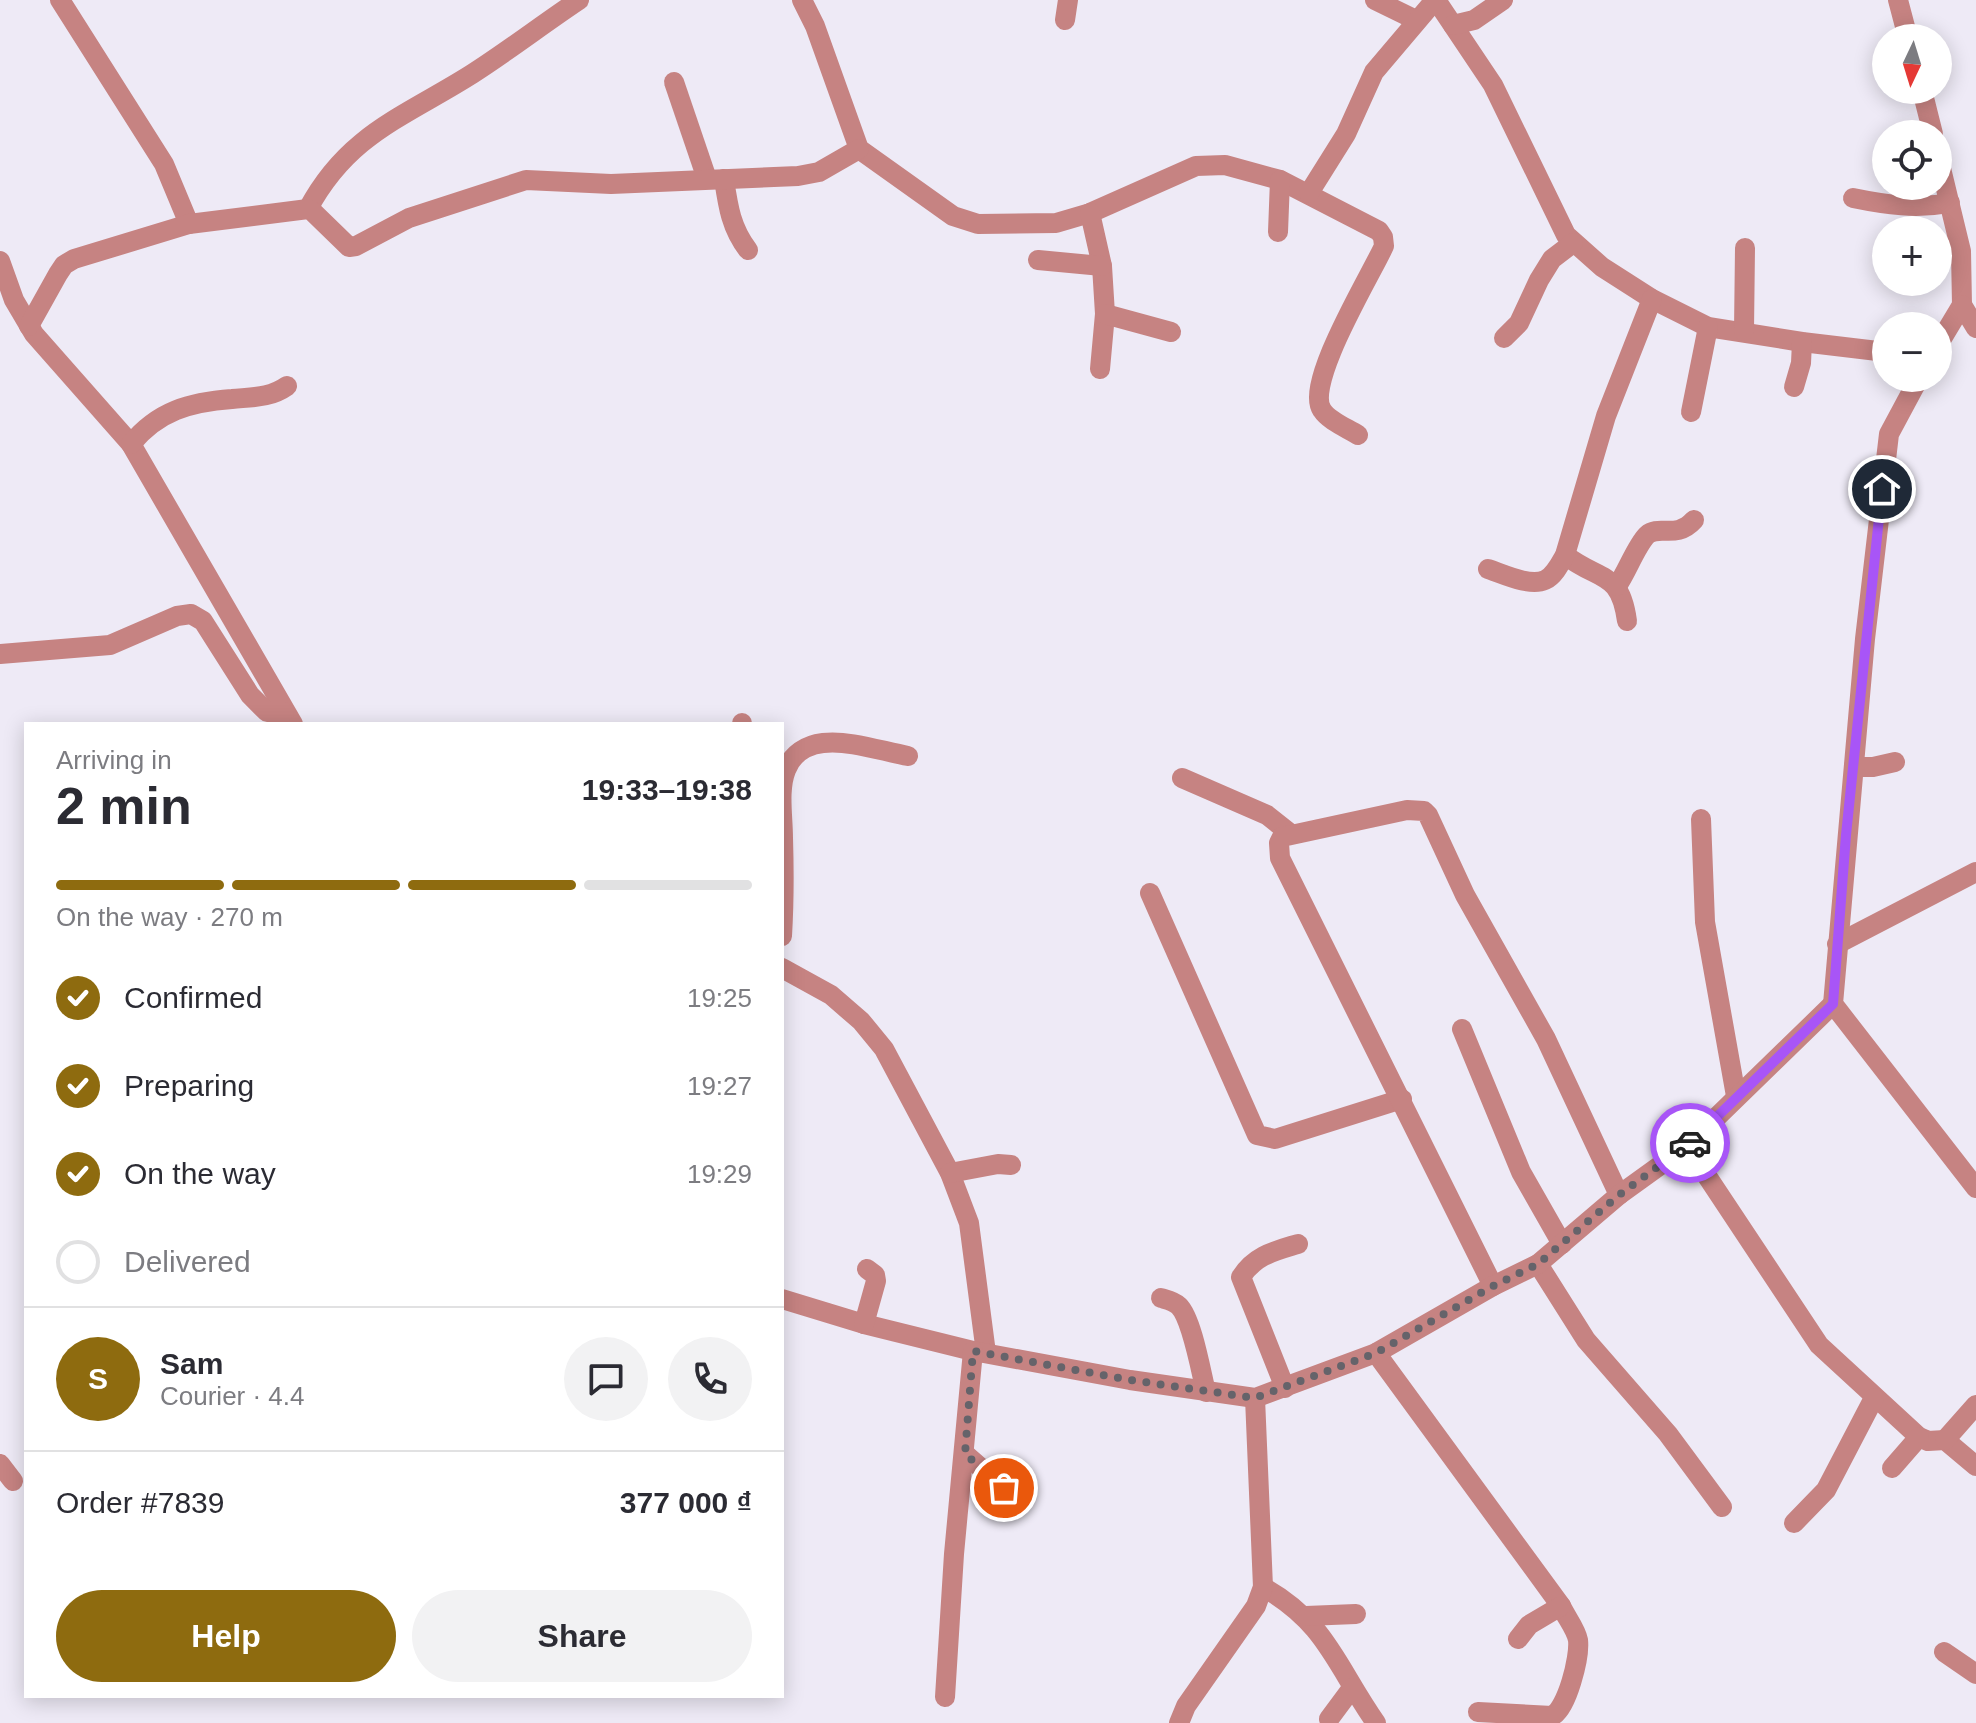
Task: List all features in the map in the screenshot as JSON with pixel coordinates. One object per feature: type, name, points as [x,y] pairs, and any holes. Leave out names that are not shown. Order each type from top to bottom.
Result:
[{"type":"street","points":[[60,0],[164,164],[189,224]]},
{"type":"street","points":[[308,209],[320,186],[367,136],[473,73],[579,0]]},
{"type":"street","points":[[802,0],[815,26],[859,149],[953,216],[978,224],[1056,223],[1090,213],[1196,166],[1225,165],[1280,180],[1370,224],[1383,237],[1384,246],[1323,372],[1318,395],[1322,410],[1358,435]]},
{"type":"street","points":[[1375,0],[1416,20]]},
{"type":"street","points":[[1309,193],[1346,134],[1370,79],[1435,0],[1493,85],[1562,227],[1573,243],[1602,267],[1652,299],[1708,327],[1872,350]]},
{"type":"street","points":[[1453,25],[1474,20],[1503,0]]},
{"type":"street","points":[[1898,0],[1904,24]]},
{"type":"street","points":[[674,82],[737,235],[748,250]]},
{"type":"street","points":[[29,326],[64,265],[74,259],[189,224],[308,209],[349,247],[409,218],[526,180],[611,184],[798,176],[819,172],[859,149]]},
{"type":"street","points":[[1278,232],[1280,180]]},
{"type":"street","points":[[1853,198],[1896,207],[1926,208],[1950,203]]},
{"type":"street","points":[[1949,200],[1968,250],[1962,305],[1952,322]]},
{"type":"street","points":[[1090,213],[1102,266],[1105,314],[1100,369]]},
{"type":"street","points":[[1504,338],[1519,323],[1552,259],[1573,243]]},
{"type":"street","points":[[1744,331],[1745,248]]},
{"type":"street","points":[[1038,260],[1102,266]]},
{"type":"street","points":[[0,261],[14,300],[29,326],[131,444],[288,718]]},
{"type":"street","points":[[1488,569],[1533,581],[1544,580],[1556,570],[1565,555],[1606,416],[1652,299]]},
{"type":"street","points":[[1962,305],[1976,328]]},
{"type":"street","points":[[1105,314],[1171,332]]},
{"type":"street","points":[[1691,412],[1708,327]]},
{"type":"street","points":[[1794,387],[1801,363],[1802,342]]},
{"type":"street","points":[[131,444],[158,418],[176,410],[228,399],[261,397],[277,393],[287,386]]},
{"type":"street","points":[[1911,392],[1889,434],[1865,639],[1833,1004],[1976,1188]]},
{"type":"street","points":[[1617,586],[1647,536],[1657,531],[1677,531],[1694,520]]},
{"type":"street","points":[[1565,555],[1617,586],[1623,597],[1627,621]]},
{"type":"street","points":[[0,654],[110,645],[177,616],[191,614],[203,621],[250,695],[267,712],[288,718]]},
{"type":"street","points":[[784,770],[802,749],[822,743],[839,743],[908,756]]},
{"type":"street","points":[[1854,767],[1895,762]]},
{"type":"street","points":[[1182,778],[1267,815],[1291,834]]},
{"type":"street","points":[[1493,1286],[1280,858],[1279,843],[1282,837],[1407,810],[1424,811],[1428,815],[1465,895],[1546,1039],[1619,1195]]},
{"type":"street","points":[[1701,819],[1705,922],[1736,1096]]},
{"type":"street","points":[[1837,944],[1976,872]]},
{"type":"street","points":[[1150,893],[1257,1135],[1275,1139],[1402,1099]]},
{"type":"street","points":[[784,969],[831,995],[861,1021],[884,1049],[950,1173],[969,1223],[974,1251],[979,1352],[954,1554],[945,1697]]},
{"type":"street","points":[[784,1300],[864,1324],[979,1352],[1255,1398],[1376,1353],[1538,1264],[1619,1195],[1687,1146],[1833,1004]]},
{"type":"street","points":[[1462,1029],[1521,1172],[1562,1244]]},
{"type":"street","points":[[1687,1146],[1819,1345],[1919,1437],[1928,1441],[1945,1440],[1976,1466]]},
{"type":"street","points":[[950,1173],[998,1164],[1011,1165]]},
{"type":"street","points":[[1285,1388],[1241,1277],[1265,1254],[1298,1244]]},
{"type":"street","points":[[1538,1264],[1586,1340],[1668,1434],[1722,1507]]},
{"type":"street","points":[[864,1324],[876,1281],[875,1275],[867,1269]]},
{"type":"street","points":[[1161,1298],[1182,1308],[1206,1392]]},
{"type":"street","points":[[1376,1353],[1561,1606],[1578,1642],[1564,1705],[1559,1713],[1552,1716],[1478,1712]]},
{"type":"street","points":[[1179,1723],[1186,1706],[1256,1606],[1263,1587],[1255,1398]]},
{"type":"street","points":[[1794,1523],[1826,1490],[1874,1398]]},
{"type":"street","points":[[1945,1440],[1976,1405]]},
{"type":"street","points":[[1892,1468],[1919,1437]]},
{"type":"street","points":[[965,1454],[1004,1488]]},
{"type":"street","points":[[1263,1587],[1306,1616],[1376,1723]]},
{"type":"street","points":[[1518,1639],[1529,1625],[1561,1606]]},
{"type":"street","points":[[1306,1616],[1356,1614]]},
{"type":"street","points":[[1944,1652],[1976,1674]]},
{"type":"street","points":[[1329,1719],[1352,1688]]},
{"type":"way so far","points":[[1004,1488],[965,1454],[973,1351],[1130,1380],[1255,1398],[1376,1353],[1538,1264],[1619,1195],[1690,1143]]},
{"type":"route","points":[[1690,1143],[1833,1004],[1846,835],[1882,489]]}]
